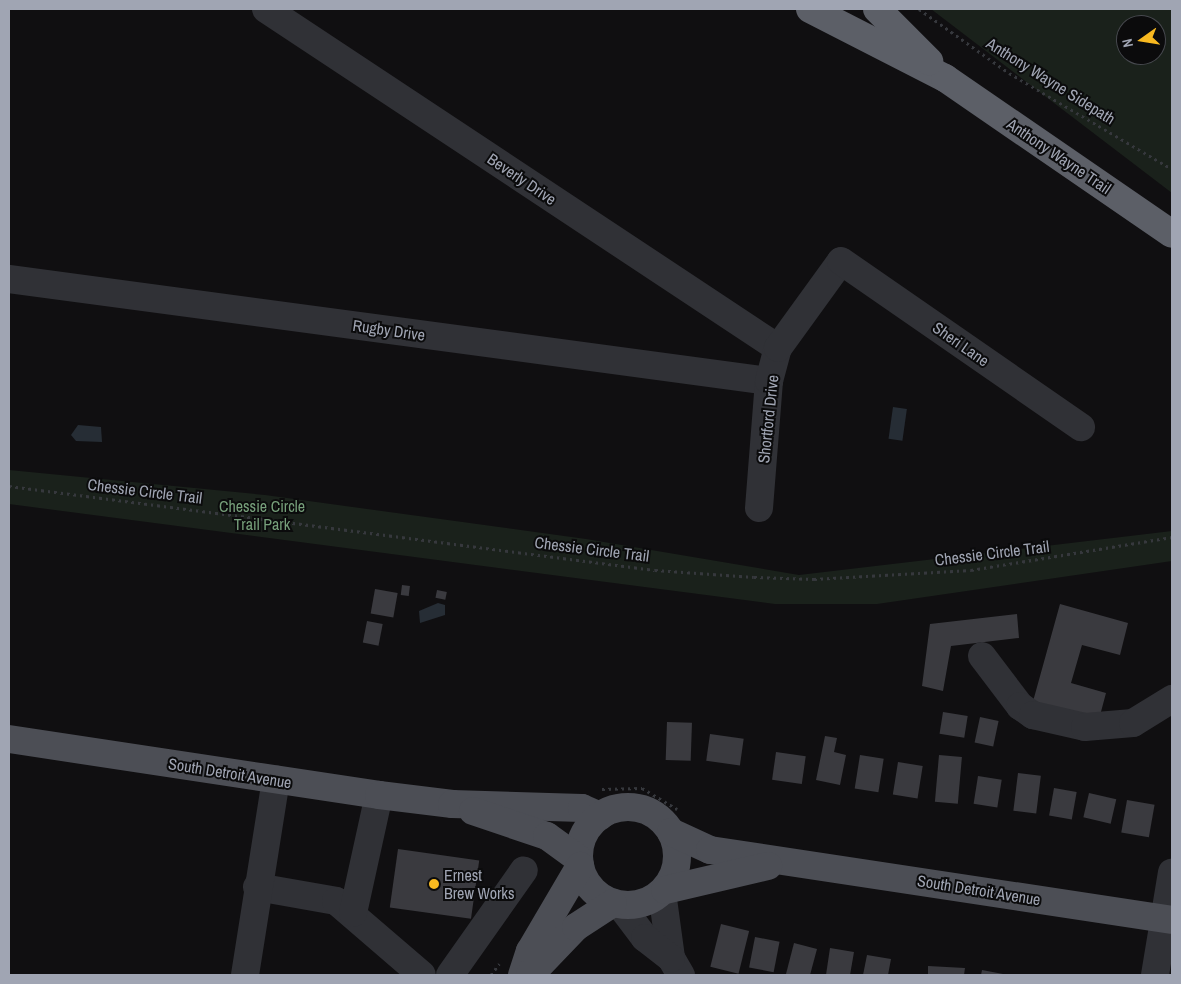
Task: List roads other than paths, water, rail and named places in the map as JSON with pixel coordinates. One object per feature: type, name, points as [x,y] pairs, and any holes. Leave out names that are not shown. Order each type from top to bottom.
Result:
[{"type":"highway","name":"Anthony Wayne Trail","points":[[810,9],[946,78],[1172,234]]},
{"type":"highway","name":"Anthony Wayne Trail","points":[[877,9],[946,78]]},
{"type":"main road","name":"South Detroit Avenue","points":[[9,739],[379,796],[452,804],[582,808],[600,816],[614,809],[647,810],[677,822],[710,850],[784,863],[1168,920]]},
{"type":"main road","name":"South Detroit Avenue","points":[[452,804],[547,836],[580,862],[591,889],[616,904],[636,905],[663,891],[784,863]]},
{"type":"main road","points":[[522,975],[530,951],[580,862],[584,835],[600,816]]},
{"type":"main road","points":[[663,891],[678,862],[677,822]]},
{"type":"main road","points":[[530,975],[576,927],[616,904]]},
{"type":"street","name":"Beverly Drive","points":[[266,9],[778,348]]},
{"type":"street","name":"Shortford Drive","points":[[759,508],[769,381],[778,348],[841,261]]},
{"type":"street","name":"Sheri Lane","points":[[841,261],[1081,427]]},
{"type":"street","name":"Rugby Drive","points":[[9,279],[769,381]]},
{"type":"street","points":[[982,656],[1020,706],[1033,715],[1085,727],[1133,723],[1172,699]]},
{"type":"street","points":[[245,975],[257,887],[276,780]]},
{"type":"street","points":[[354,912],[379,796]]},
{"type":"street","points":[[450,975],[524,870]]},
{"type":"street","points":[[1155,975],[1168,920],[1172,872]]},
{"type":"street","points":[[257,887],[325,897],[354,912],[422,975]]},
{"type":"street","points":[[663,891],[676,966]]},
{"type":"street","points":[[616,904],[645,938],[676,966]]},
{"type":"place","name":"Ernest Brew Works","points":[[434,884]]},
{"type":"park label","name":"Chessie Circle Trail Park","points":[[262,515]]}]
